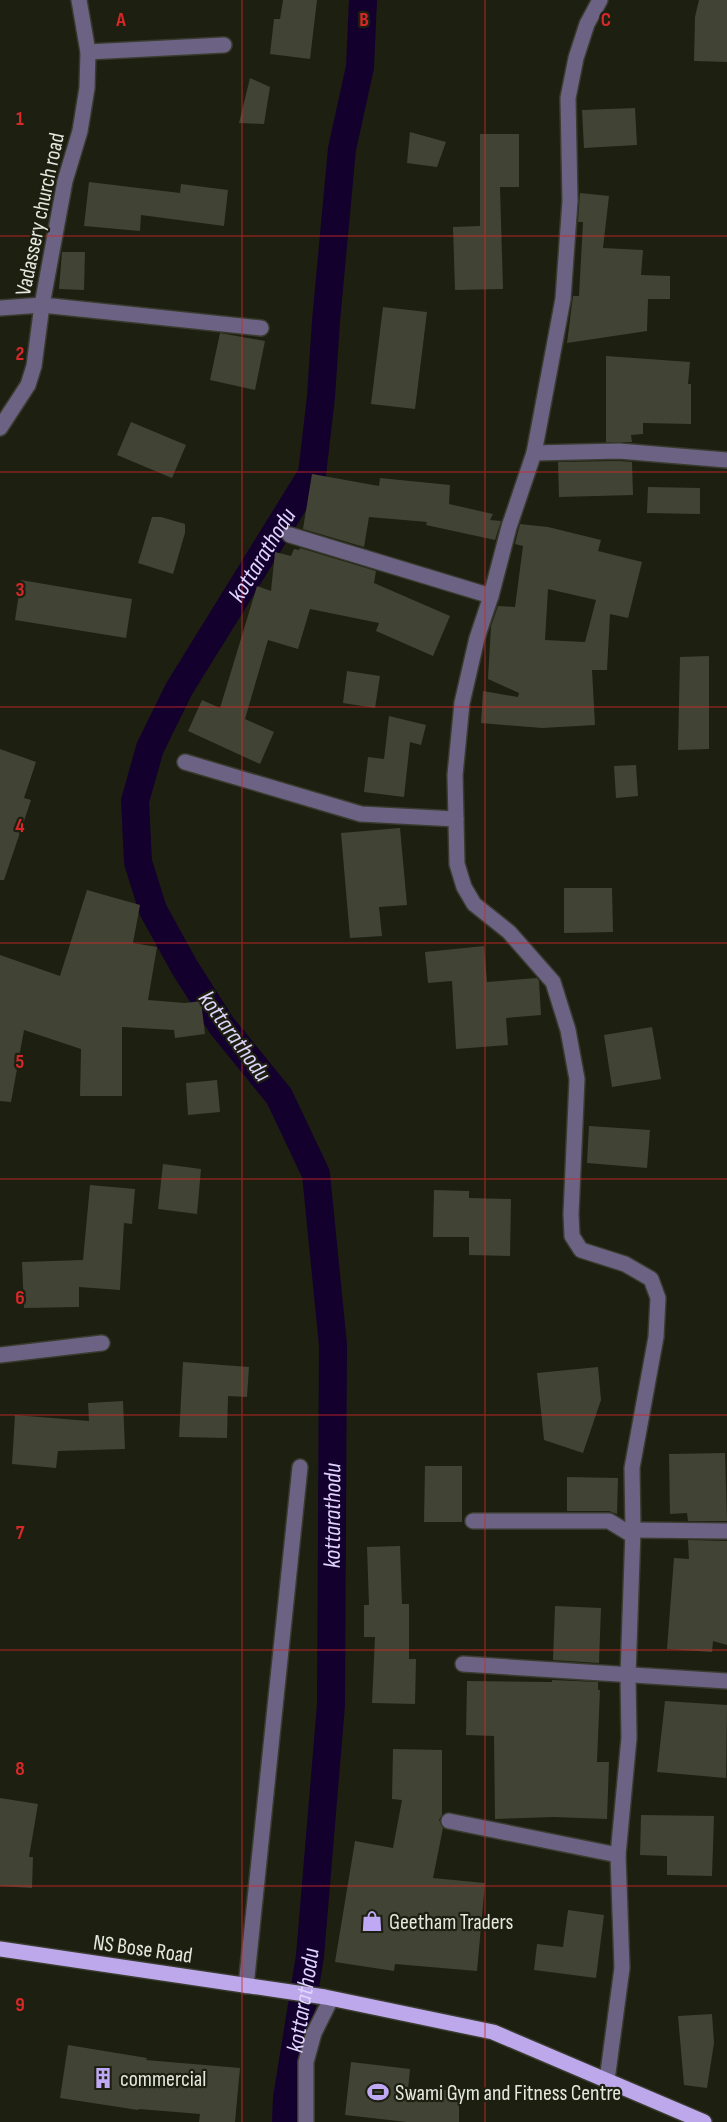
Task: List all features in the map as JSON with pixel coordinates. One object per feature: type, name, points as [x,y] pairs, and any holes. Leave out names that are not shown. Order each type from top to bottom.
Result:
[{"type":"main road","name":"NS Bose Road","points":[[0,1949],[328,1998],[493,2032],[704,2122]]},
{"type":"street","name":"Vadassery church road","points":[[0,428],[28,385],[34,366],[42,305],[65,181],[80,131],[87,88],[88,52],[79,0]]},
{"type":"street","points":[[600,0],[587,24],[576,57],[568,98],[570,201],[563,299],[534,453],[509,527],[491,596],[477,638],[462,704],[455,775],[457,864],[464,887],[474,904],[509,932],[552,982],[568,1030],[577,1079],[572,1236],[581,1250],[625,1264],[651,1280],[658,1298],[656,1337],[632,1468],[627,1676],[629,1738],[618,1855],[622,1968],[607,2080]]},
{"type":"street","points":[[88,52],[224,45]]},
{"type":"street","points":[[0,308],[42,305],[261,328]]},
{"type":"street","points":[[534,453],[619,452],[727,460]]},
{"type":"street","points":[[290,535],[491,596]]},
{"type":"street","points":[[185,762],[360,814],[456,819]]},
{"type":"street","points":[[0,1354],[102,1343]]},
{"type":"street","points":[[246,1986],[300,1467]]},
{"type":"street","points":[[473,1521],[609,1521],[632,1533],[727,1531]]},
{"type":"street","points":[[463,1664],[727,1681]]},
{"type":"street","points":[[449,1821],[618,1855]]},
{"type":"street","points":[[306,2122],[306,2062],[328,1998]]},
{"type":"building","points":[[283,0],[317,0],[310,59],[270,54],[274,19],[280,19]]},
{"type":"building","points":[[699,0],[727,0],[727,62],[694,61],[695,17]]},
{"type":"building","points":[[250,78],[270,87],[264,124],[239,123]]},
{"type":"building","points":[[635,108],[637,145],[584,148],[582,110]]},
{"type":"building","points":[[410,132],[446,142],[437,167],[407,163]]},
{"type":"building","points":[[480,134],[519,134],[519,187],[500,187],[503,289],[455,290],[453,227],[480,226]]},
{"type":"building","points":[[89,182],[180,193],[181,184],[228,190],[224,226],[141,215],[140,231],[84,226]]},
{"type":"building","points":[[580,193],[609,196],[603,248],[643,250],[641,275],[670,276],[670,299],[648,299],[647,331],[567,343],[573,296],[579,296],[583,222],[578,222]]},
{"type":"building","points":[[62,252],[85,252],[84,290],[59,289]]},
{"type":"building","points":[[383,307],[427,312],[415,409],[371,404]]},
{"type":"building","points":[[220,333],[265,341],[255,390],[210,380]]},
{"type":"building","points":[[606,356],[690,362],[688,384],[691,384],[691,424],[643,423],[643,434],[631,435],[632,442],[606,442]]},
{"type":"building","points":[[131,422],[186,445],[172,478],[117,455]]},
{"type":"building","points":[[558,462],[632,462],[633,495],[559,497]]},
{"type":"building","points":[[312,474],[379,486],[380,478],[450,485],[449,504],[493,514],[490,520],[501,521],[495,540],[426,525],[427,522],[369,517],[364,547],[303,529]]},
{"type":"building","points":[[648,487],[700,488],[700,514],[647,513]]},
{"type":"building","points":[[152,517],[161,517],[185,524],[185,533],[173,574],[138,563]]},
{"type":"building","points":[[520,524],[548,527],[601,540],[598,551],[642,562],[628,618],[610,614],[607,670],[592,670],[595,725],[542,728],[481,723],[483,691],[518,697],[519,693],[488,679],[491,626],[498,606],[515,607],[523,546],[515,544]],"holes":[[[548,589],[596,600],[585,642],[545,640]]]},
{"type":"building","points":[[300,548],[376,571],[374,583],[450,616],[433,656],[376,631],[379,623],[310,609],[298,649],[268,640],[245,719],[274,732],[260,764],[188,731],[202,700],[220,708],[257,586],[271,591],[275,552],[291,556],[294,549],[299,550]]},
{"type":"building","points":[[21,580],[132,599],[126,638],[15,620]]},
{"type":"building","points":[[709,656],[709,749],[678,750],[680,657]]},
{"type":"building","points":[[347,671],[380,676],[375,708],[343,703]]},
{"type":"building","points":[[389,716],[426,725],[421,745],[410,742],[404,797],[364,792],[368,757],[384,759]]},
{"type":"building","points":[[0,749],[36,762],[24,798],[31,800],[4,880],[0,880]]},
{"type":"building","points":[[636,765],[638,796],[616,798],[614,766]]},
{"type":"building","points":[[400,828],[407,905],[379,907],[382,936],[350,938],[341,833]]},
{"type":"building","points":[[564,888],[612,888],[613,932],[564,933]]},
{"type":"building","points":[[87,890],[140,905],[133,943],[157,947],[148,1000],[185,1003],[201,1001],[205,1034],[175,1038],[174,1030],[122,1027],[122,1096],[80,1096],[81,1049],[24,1030],[11,1102],[0,1101],[0,955],[60,976]]},
{"type":"building","points":[[484,946],[487,982],[537,978],[541,1015],[506,1018],[508,1045],[456,1049],[452,981],[428,983],[425,952]]},
{"type":"building","points":[[652,1027],[661,1079],[612,1087],[604,1035]]},
{"type":"building","points":[[217,1080],[220,1112],[188,1115],[186,1083]]},
{"type":"building","points":[[589,1126],[650,1130],[647,1168],[587,1163]]},
{"type":"building","points":[[163,1164],[201,1169],[197,1214],[158,1209]]},
{"type":"building","points":[[90,1185],[135,1189],[132,1224],[124,1223],[120,1290],[79,1287],[79,1307],[24,1308],[22,1262],[83,1260]]},
{"type":"building","points":[[434,1190],[469,1191],[469,1198],[511,1199],[510,1256],[469,1255],[469,1237],[433,1237]]},
{"type":"building","points":[[183,1362],[249,1367],[247,1397],[228,1396],[227,1438],[179,1437]]},
{"type":"building","points":[[598,1367],[601,1400],[583,1453],[544,1440],[537,1373]]},
{"type":"building","points":[[123,1401],[125,1449],[58,1451],[56,1468],[12,1464],[15,1415],[89,1421],[88,1403]]},
{"type":"building","points":[[725,1453],[727,1521],[688,1521],[687,1513],[670,1514],[669,1454]]},
{"type":"building","points":[[425,1466],[462,1466],[462,1522],[424,1522]]},
{"type":"building","points":[[567,1477],[618,1478],[617,1514],[609,1511],[567,1511]]},
{"type":"building","points":[[688,1540],[727,1541],[727,1645],[713,1641],[712,1652],[667,1649],[674,1558],[689,1559]]},
{"type":"building","points":[[400,1546],[402,1604],[409,1604],[409,1659],[416,1659],[415,1704],[372,1703],[375,1637],[364,1637],[364,1605],[369,1605],[367,1547]]},
{"type":"building","points":[[555,1606],[601,1608],[599,1663],[553,1660]]},
{"type":"building","points":[[552,1680],[598,1682],[598,1690],[600,1690],[597,1762],[609,1762],[607,1819],[554,1817],[495,1819],[494,1736],[466,1735],[467,1681],[552,1682]]},
{"type":"building","points":[[665,1701],[727,1705],[726,1778],[657,1772]]},
{"type":"building","points":[[393,1749],[442,1750],[442,1815],[439,1820],[443,1828],[433,1878],[485,1883],[477,1971],[395,1964],[394,1971],[335,1962],[355,1841],[393,1848],[402,1800],[392,1799]]},
{"type":"building","points":[[0,1798],[38,1804],[29,1857],[33,1857],[32,1888],[0,1886]]},
{"type":"building","points":[[641,1815],[714,1816],[712,1876],[667,1875],[667,1856],[640,1855]]},
{"type":"building","points":[[568,1910],[604,1915],[596,1978],[534,1970],[537,1944],[563,1947]]},
{"type":"building","points":[[712,2014],[714,2043],[707,2088],[684,2085],[678,2016]]},
{"type":"building","points":[[68,2045],[147,2058],[146,2060],[240,2068],[235,2122],[199,2122],[200,2114],[138,2110],[60,2098]]},
{"type":"building","name":"Swami Gym and Fitness Centre","points":[[351,2062],[410,2069],[408,2090],[459,2090],[459,2122],[407,2122],[345,2115]]},
{"type":"waterway","name":"kottarathodu","points":[[286,2122],[287,2098],[310,1956],[331,1705],[333,1345],[316,1174],[279,1096],[222,1026],[185,968],[153,910],[138,862],[135,801],[150,748],[179,689],[312,474],[321,397],[342,149],[360,67],[363,0]]},
{"type":"place","name":"Geetham Traders","points":[[372,1921]]},
{"type":"place","name":"commercial","points":[[103,2078]]},
{"type":"place","name":"Swami Gym and Fitness Centre","points":[[378,2092]]}]
